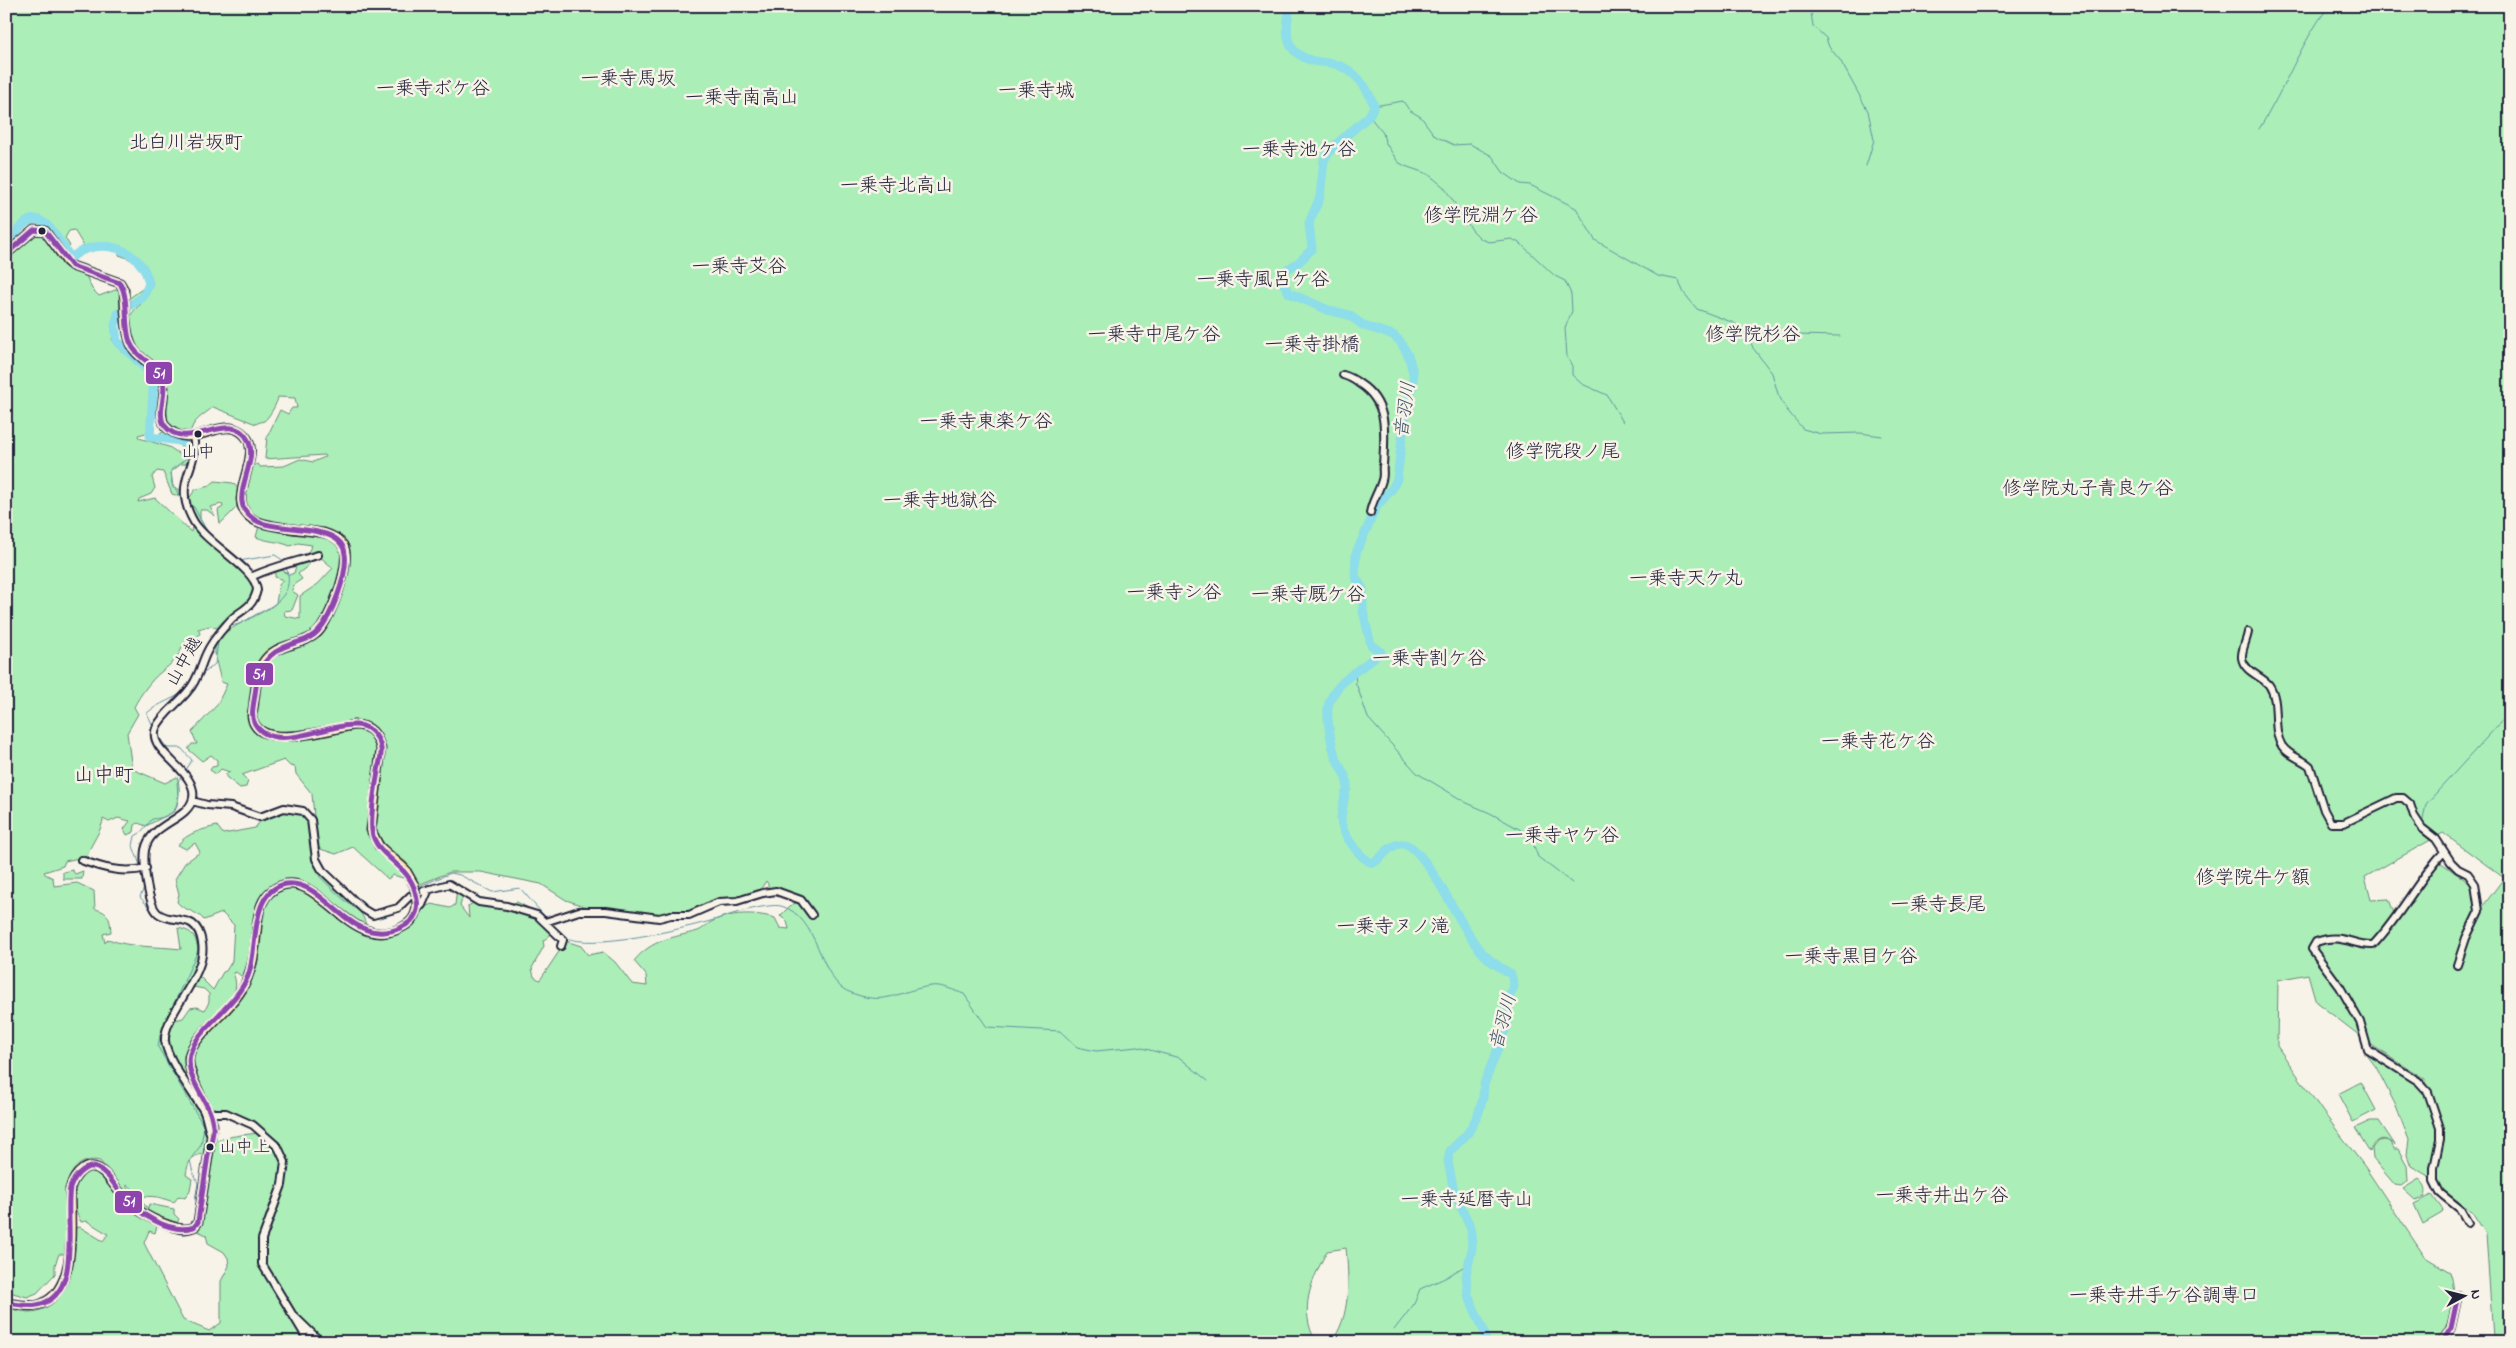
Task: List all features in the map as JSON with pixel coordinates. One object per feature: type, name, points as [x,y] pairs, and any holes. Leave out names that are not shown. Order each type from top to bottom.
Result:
[{"type":"main road","points":[[6,254],[34,230],[40,229],[45,231],[67,262],[72,266],[120,283],[124,290],[130,342],[134,351],[159,374],[163,382],[161,409],[164,424],[170,431],[193,437],[225,428],[242,432],[251,448],[241,494],[242,506],[247,516],[258,522],[324,533],[332,536],[343,546],[346,570],[325,623],[316,634],[306,640],[281,647],[262,664],[258,676],[252,716],[261,732],[272,737],[290,737],[354,725],[363,725],[373,730],[378,738],[381,749],[371,830],[379,846],[405,869],[414,885],[417,910],[413,920],[407,925],[392,932],[378,934],[364,929],[301,885],[281,886],[269,894],[261,904],[257,915],[256,945],[246,982],[235,1001],[192,1046],[189,1058],[191,1071],[210,1113],[212,1137],[198,1222],[194,1227],[182,1229],[144,1216],[126,1201],[103,1172],[96,1167],[89,1167],[80,1171],[73,1179],[70,1189],[69,1263],[58,1290],[49,1299],[40,1304],[6,1303]]},
{"type":"street","points":[[1343,375],[1349,376],[1369,390],[1381,407],[1384,452],[1383,479],[1373,499],[1370,513]]},
{"type":"street","points":[[193,437],[194,450],[184,490],[188,508],[194,522],[208,539],[253,576],[277,565],[303,561],[318,555]]},
{"type":"street","name":"山中越","points":[[192,801],[189,781],[157,743],[156,729],[192,686],[206,654],[217,636],[228,622],[251,606],[257,590],[253,576]]},
{"type":"street","points":[[2248,632],[2242,658],[2245,666],[2264,679],[2272,690],[2275,698],[2278,737],[2289,754],[2310,766],[2324,810],[2331,823],[2344,823],[2396,798],[2403,798],[2410,804],[2414,816],[2422,828],[2436,839],[2443,853],[2458,869],[2468,874],[2475,884],[2479,911],[2466,938],[2457,965]]},
{"type":"street","points":[[212,1137],[203,1111],[186,1085],[165,1041],[169,1026],[199,968],[203,951],[201,938],[187,920],[164,917],[155,910],[150,898],[146,868],[145,850],[151,837],[183,812],[192,801],[207,805],[231,807],[258,816],[268,816],[284,808],[303,811],[311,820],[316,859],[322,870],[370,913],[382,914],[398,908],[412,895],[449,884],[479,902],[527,911],[546,922],[563,940],[561,946]]},
{"type":"street","points":[[2443,853],[2431,867],[2399,914],[2373,944],[2346,938],[2328,938],[2316,942],[2312,949],[2340,987],[2360,1022],[2368,1050],[2418,1081],[2428,1092],[2440,1128],[2434,1181],[2440,1193],[2460,1209],[2468,1223]]},
{"type":"street","points":[[81,860],[98,866],[106,866],[127,872],[146,868]]},
{"type":"street","points":[[417,910],[422,905],[429,889]]},
{"type":"street","points":[[546,922],[579,911],[606,911],[659,918],[671,915],[690,915],[719,902],[737,901],[776,891],[801,900],[812,915]]},
{"type":"street","points":[[210,1113],[226,1113],[253,1125],[270,1137],[278,1147],[285,1162],[282,1185],[262,1239],[262,1264],[309,1342]]},
{"type":"street","points":[[2442,1342],[2451,1328],[2458,1295]]},
{"type":"street","points":[[291,1313],[321,1342]]},
{"type":"green space","points":[[6,6],[2510,6],[2510,1342],[2491,1342],[2493,1338],[2486,1234],[2472,1212],[2443,1190],[2438,1183],[2436,1175],[2441,1121],[2425,1079],[2373,1046],[2316,1002],[2308,974],[2278,980],[2277,1046],[2323,1112],[2365,1167],[2425,1257],[2450,1272],[2453,1290],[2452,1309],[2445,1327],[2434,1342],[1331,1342],[1338,1332],[1345,1310],[1348,1285],[1346,1248],[1327,1251],[1312,1285],[1307,1307],[1311,1330],[1316,1342],[6,1342],[6,1308],[24,1312],[42,1309],[52,1303],[60,1293],[69,1266],[74,1228],[80,1227],[103,1241],[108,1234],[87,1221],[81,1222],[75,1209],[73,1200],[74,1185],[80,1173],[86,1169],[101,1176],[127,1207],[157,1226],[155,1233],[149,1231],[144,1243],[183,1320],[209,1331],[221,1323],[221,1281],[229,1266],[228,1258],[224,1252],[208,1243],[206,1235],[196,1230],[204,1213],[215,1141],[259,1133],[270,1141],[283,1158],[285,1154],[274,1138],[264,1130],[231,1113],[211,1107],[196,1077],[193,1062],[194,1053],[197,1045],[243,995],[249,984],[256,935],[261,917],[268,901],[278,890],[290,886],[307,891],[354,925],[359,932],[366,936],[375,937],[404,931],[418,921],[424,907],[432,904],[450,908],[455,905],[457,888],[464,892],[460,906],[469,918],[468,906],[482,898],[506,904],[517,902],[540,914],[553,928],[550,935],[543,941],[544,946],[532,968],[534,977],[540,980],[566,941],[581,946],[588,955],[603,952],[615,962],[632,984],[647,986],[646,975],[634,961],[655,944],[663,940],[698,931],[711,922],[726,916],[743,914],[775,918],[780,928],[789,929],[787,921],[780,916],[790,906],[799,901],[768,891],[766,881],[758,893],[692,912],[664,915],[584,906],[566,900],[541,884],[481,872],[450,872],[418,885],[406,862],[390,851],[378,835],[374,824],[380,737],[372,725],[356,722],[343,723],[292,734],[276,734],[264,730],[257,720],[259,684],[266,663],[283,650],[318,637],[324,632],[340,595],[347,570],[347,557],[338,533],[332,535],[256,518],[248,513],[243,497],[249,467],[258,464],[260,467],[284,466],[300,459],[313,462],[325,457],[324,455],[265,459],[267,437],[280,410],[288,414],[292,408],[297,408],[295,398],[278,397],[268,417],[256,424],[213,407],[196,421],[190,434],[178,431],[163,418],[165,378],[141,353],[130,333],[129,323],[132,313],[141,304],[139,301],[129,307],[128,299],[145,287],[146,281],[140,266],[119,255],[119,250],[99,246],[85,248],[74,230],[69,231],[65,238],[70,246],[64,252],[50,228],[40,221],[26,220],[14,237],[10,235],[6,237]],"holes":[[[2443,833],[2504,878],[2471,922],[2476,912],[2471,884],[2440,862],[2397,922],[2389,899],[2371,900],[2365,877]]]},
{"type":"green space","points":[[36,233],[42,233],[60,256],[84,271],[92,289],[99,296],[118,289],[122,291],[122,310],[112,339],[116,345],[122,340],[124,344],[122,352],[137,357],[158,388],[149,418],[155,425],[153,434],[138,435],[139,438],[169,447],[181,455],[181,447],[175,442],[167,439],[156,439],[155,437],[163,432],[189,442],[191,451],[188,450],[184,458],[189,459],[186,464],[181,464],[171,472],[173,488],[179,489],[179,496],[172,494],[163,472],[157,471],[152,477],[155,488],[151,494],[139,499],[138,502],[155,498],[191,532],[192,527],[189,519],[191,519],[203,537],[251,577],[255,587],[253,597],[241,612],[223,621],[217,628],[210,626],[198,629],[200,633],[196,640],[190,639],[183,644],[177,657],[150,683],[134,707],[138,714],[127,733],[132,769],[165,783],[177,777],[179,794],[175,811],[146,826],[138,823],[135,825],[134,832],[127,835],[124,829],[130,821],[118,818],[109,822],[103,819],[87,855],[91,859],[86,862],[79,858],[65,861],[63,866],[44,872],[53,878],[54,886],[77,883],[94,891],[95,909],[106,914],[110,923],[111,932],[103,934],[105,943],[108,939],[134,945],[181,949],[178,928],[189,932],[195,938],[198,950],[196,966],[176,1002],[164,1031],[173,1066],[172,1071],[205,1118],[208,1131],[203,1154],[195,1156],[189,1163],[186,1175],[192,1179],[190,1190],[185,1198],[179,1196],[174,1202],[158,1197],[144,1196],[127,1185],[127,1188],[148,1208],[149,1204],[174,1209],[174,1214],[179,1219],[177,1223],[147,1213],[129,1197],[100,1161],[88,1161],[79,1165],[71,1174],[67,1185],[65,1254],[59,1254],[55,1265],[55,1274],[37,1293],[27,1297],[6,1291],[6,258]]},
{"type":"green space","points":[[215,481],[233,483],[239,490],[236,498],[237,507],[220,524],[218,510],[223,507],[222,504],[210,507],[215,516],[207,510],[200,510],[200,519],[209,534],[195,519],[188,500],[195,490],[209,486]]},
{"type":"green space","points":[[259,526],[331,539],[342,552],[337,586],[322,621],[306,635],[280,644],[266,655],[249,714],[263,735],[360,726],[375,736],[378,751],[372,837],[403,869],[403,878],[393,875],[388,879],[353,847],[336,854],[317,848],[312,794],[296,774],[295,767],[290,766],[284,760],[242,775],[248,781],[246,787],[240,788],[226,777],[226,774],[230,772],[221,769],[216,774],[210,770],[212,767],[217,766],[217,760],[211,755],[202,761],[188,749],[192,744],[197,744],[192,732],[217,705],[227,684],[221,682],[215,651],[217,641],[231,629],[276,603],[279,585],[283,580],[275,577],[275,571],[281,569],[289,575],[294,573],[296,566],[305,562],[310,564],[298,574],[302,579],[293,585],[292,591],[298,595],[292,610],[284,611],[285,616],[300,619],[300,596],[318,584],[333,568],[319,556],[319,552],[307,554],[312,545],[298,543],[290,546],[256,537]]},
{"type":"green space","points":[[285,811],[298,812],[308,817],[312,851],[318,870],[323,878],[357,908],[366,925],[355,919],[309,884],[288,881],[277,883],[269,888],[263,895],[256,913],[251,950],[245,973],[241,976],[236,972],[233,973],[236,986],[232,998],[224,1010],[193,1045],[187,1058],[187,1073],[183,1075],[170,1048],[169,1034],[171,1027],[175,1020],[183,1018],[190,1008],[197,1007],[205,1010],[209,1002],[209,994],[204,989],[193,987],[193,984],[198,978],[201,978],[213,990],[232,961],[234,925],[222,913],[204,920],[177,902],[179,894],[175,879],[185,863],[200,852],[195,843],[186,849],[178,845],[186,837],[201,830],[217,826],[223,834],[255,828],[261,820]]},
{"type":"green space","points":[[72,870],[75,874],[83,871],[82,879],[63,879],[63,872]]},
{"type":"green space","points":[[2364,1051],[2409,1076],[2427,1096],[2438,1130],[2430,1177],[2411,1166],[2407,1155],[2409,1140],[2395,1104],[2376,1067]]},
{"type":"green space","points":[[2361,1082],[2376,1110],[2353,1122],[2338,1094]]},
{"type":"green space","points":[[2370,1121],[2379,1121],[2395,1145],[2384,1139],[2380,1140],[2374,1143],[2370,1152],[2355,1128]]},
{"type":"green space","points":[[2385,1140],[2391,1142],[2394,1149],[2398,1149],[2407,1165],[2408,1181],[2401,1186],[2395,1185],[2373,1159],[2372,1148],[2378,1141]]},
{"type":"green space","points":[[2419,1179],[2425,1185],[2426,1194],[2425,1197],[2415,1200],[2403,1189]]},
{"type":"green space","points":[[2432,1195],[2443,1210],[2442,1213],[2423,1224],[2414,1204]]},
{"type":"waterway","name":"音羽川","points":[[1290,6],[1287,33],[1291,47],[1296,53],[1314,61],[1337,65],[1352,73],[1365,88],[1374,106],[1369,116],[1333,147],[1324,160],[1320,197],[1309,223],[1312,249],[1299,262],[1284,271],[1282,275],[1284,284],[1289,293],[1328,310],[1349,315],[1364,326],[1393,335],[1400,341],[1408,355],[1413,372],[1413,386],[1405,416],[1397,479],[1392,489],[1377,506],[1356,553],[1355,576]]},
{"type":"waterway","points":[[1810,6],[1813,26],[1826,38],[1829,47],[1840,60],[1868,111],[1874,140],[1866,166]]},
{"type":"waterway","points":[[2259,129],[2309,35],[2329,6]]},
{"type":"waterway","points":[[1374,106],[1403,101],[1409,110],[1421,117],[1435,136],[1454,145],[1470,144],[1492,156],[1503,172],[1520,184],[1530,185],[1576,208],[1595,240],[1658,276],[1678,280],[1684,293],[1697,309],[1734,323],[1748,335],[1753,348],[1772,373],[1778,394],[1786,409],[1803,429],[1821,434],[1860,433],[1882,436]]},
{"type":"waterway","points":[[1369,116],[1383,133],[1385,142],[1398,162],[1428,174],[1444,187],[1472,230],[1481,239],[1489,242],[1512,239],[1521,244],[1555,276],[1565,281],[1571,294],[1572,311],[1565,328],[1567,357],[1572,366],[1572,375],[1582,384],[1607,395],[1623,422]]},
{"type":"waterway","points":[[6,248],[16,232],[34,219],[48,226],[71,258],[93,247],[106,246],[118,248],[129,253],[138,261],[145,271],[149,284],[143,297],[118,314],[115,325],[117,341],[154,377],[150,437],[180,441],[189,447]]},
{"type":"waterway","points":[[1749,334],[1840,336]]},
{"type":"waterway","points":[[184,502],[172,484],[171,470],[186,458],[189,447]]},
{"type":"waterway","points":[[189,505],[194,507],[208,534]]},
{"type":"waterway","points":[[239,561],[275,555],[284,561]]},
{"type":"waterway","points":[[203,674],[215,664],[218,642],[229,626],[241,623],[265,610],[283,596],[288,583],[286,567]]},
{"type":"waterway","name":"音羽川","points":[[1356,578],[1363,589],[1363,611],[1371,645],[1381,652],[1362,667]]},
{"type":"waterway","name":"音羽川","points":[[1347,789],[1346,777],[1333,748],[1328,723],[1328,708],[1331,698],[1338,688],[1360,668]]},
{"type":"waterway","points":[[1355,672],[1356,685]]},
{"type":"waterway","points":[[189,684],[193,677]]},
{"type":"waterway","points":[[1357,686],[1368,718],[1417,773],[1467,803],[1490,813],[1530,835],[1538,857],[1572,883]]},
{"type":"waterway","points":[[153,726],[147,713],[184,691]]},
{"type":"waterway","points":[[2423,820],[2426,804],[2510,712]]},
{"type":"waterway","points":[[158,736],[167,748],[181,748],[192,760],[186,770]]},
{"type":"waterway","points":[[142,831],[152,819],[161,818],[172,813],[177,804],[177,783],[181,777]]},
{"type":"waterway","name":"音羽川","points":[[1345,794],[1341,818],[1342,824],[1347,837],[1357,851],[1373,863],[1395,845],[1404,844],[1413,848],[1432,872],[1469,936],[1483,954],[1511,974],[1514,987],[1510,994],[1507,1025],[1484,1084],[1483,1098],[1478,1115],[1468,1133],[1450,1151],[1448,1161],[1454,1192],[1471,1228],[1472,1249],[1466,1275],[1468,1295],[1484,1331],[1486,1342]]},
{"type":"waterway","points":[[140,833],[135,836],[133,846],[140,865]]},
{"type":"waterway","points":[[418,887],[451,873],[460,875],[492,892],[520,888],[547,919]]},
{"type":"waterway","points":[[318,875],[343,899],[364,914],[384,917],[392,912]]},
{"type":"waterway","points":[[145,886],[140,897],[153,912]]},
{"type":"waterway","points":[[552,924],[563,936],[577,941],[616,940],[682,928],[757,908],[781,906],[794,912],[803,922],[811,934],[830,974],[847,991],[860,996],[881,998],[919,988],[943,987],[964,994],[987,1027],[1060,1031],[1077,1047],[1096,1051],[1138,1047],[1180,1058],[1208,1081]]},
{"type":"waterway","points":[[157,918],[170,923],[178,923]]},
{"type":"waterway","points":[[168,1017],[199,948],[194,932],[186,925]]},
{"type":"waterway","points":[[166,1023],[160,1035],[158,1047],[204,1127],[201,1145],[190,1160],[198,1183],[195,1200]]},
{"type":"waterway","points":[[1394,1330],[1414,1304],[1420,1289],[1445,1278],[1468,1264]]},
{"type":"transit line","name":"51","points":[[6,254],[34,230],[45,231],[72,266],[120,283],[125,297],[130,342],[137,353],[157,371],[163,382],[164,393],[161,416],[165,426],[174,433],[185,435],[220,428],[231,428],[240,431],[248,440],[251,450],[242,495],[243,505],[248,514],[259,522],[269,525],[322,533],[333,537],[341,544],[345,554],[344,572],[338,594],[329,615],[318,631],[312,636],[275,652],[264,663],[256,685],[253,717],[255,724],[264,733],[277,737],[291,737],[351,725],[363,726],[375,735],[380,745],[381,757],[372,809],[374,840],[385,854],[406,874],[415,891],[418,905],[415,916],[407,924],[400,928],[382,932],[366,930],[352,922],[313,891],[300,885],[286,884],[274,889],[260,909],[248,976],[235,997],[200,1035],[190,1054],[189,1064],[191,1073],[208,1107],[213,1125],[198,1222],[194,1227],[185,1229],[175,1228],[155,1221],[129,1203],[101,1170],[94,1167],[86,1168],[77,1176],[70,1188],[69,1255],[67,1272],[61,1287],[52,1299],[37,1305],[25,1306],[6,1303]]},
{"type":"transit line","name":"51","points":[[2442,1342],[2451,1328],[2458,1295]]},
{"type":"place","name":"山中","points":[[198,434]]},
{"type":"place","name":"山中上","points":[[210,1147]]},
{"type":"district","name":"一乗寺馬坂","points":[[628,79]]},
{"type":"district","name":"一乗寺ボケ谷","points":[[433,89]]},
{"type":"district","name":"一乗寺城","points":[[1036,91]]},
{"type":"district","name":"一乗寺南高山","points":[[742,98]]},
{"type":"district","name":"北白川岩坂町","points":[[186,143]]},
{"type":"district","name":"一乗寺池ケ谷","points":[[1299,150]]},
{"type":"district","name":"一乗寺北高山","points":[[897,186]]},
{"type":"district","name":"修学院淵ケ谷","points":[[1481,216]]},
{"type":"district","name":"一乗寺艾谷","points":[[739,267]]},
{"type":"district","name":"一乗寺風呂ケ谷","points":[[1263,280]]},
{"type":"district","name":"一乗寺中尾ケ谷","points":[[1154,335]]},
{"type":"district","name":"修学院杉谷","points":[[1753,335]]},
{"type":"district","name":"一乗寺掛橋","points":[[1312,345]]},
{"type":"district","name":"一乗寺東楽ケ谷","points":[[986,422]]},
{"type":"district","name":"修学院段ノ尾","points":[[1563,452]]},
{"type":"district","name":"修学院丸子青良ケ谷","points":[[2088,489]]},
{"type":"district","name":"一乗寺地獄谷","points":[[940,501]]},
{"type":"district","name":"一乗寺天ケ丸","points":[[1686,579]]},
{"type":"district","name":"一乗寺シ谷","points":[[1174,593]]},
{"type":"district","name":"一乗寺厩ケ谷","points":[[1308,595]]},
{"type":"district","name":"一乗寺割ケ谷","points":[[1429,659]]},
{"type":"district","name":"一乗寺花ケ谷","points":[[1878,742]]},
{"type":"district","name":"山中町","points":[[104,776]]},
{"type":"district","name":"一乗寺ヤケ谷","points":[[1562,836]]},
{"type":"district","name":"修学院牛ケ額","points":[[2253,878]]},
{"type":"district","name":"一乗寺長尾","points":[[1938,905]]},
{"type":"district","name":"一乗寺ヌノ滝","points":[[1393,927]]},
{"type":"district","name":"一乗寺黒目ケ谷","points":[[1851,957]]},
{"type":"district","name":"一乗寺井出ケ谷","points":[[1942,1196]]},
{"type":"district","name":"一乗寺延暦寺山","points":[[1467,1200]]},
{"type":"district","name":"一乗寺井手ケ谷調専口","points":[[2164,1296]]}]
